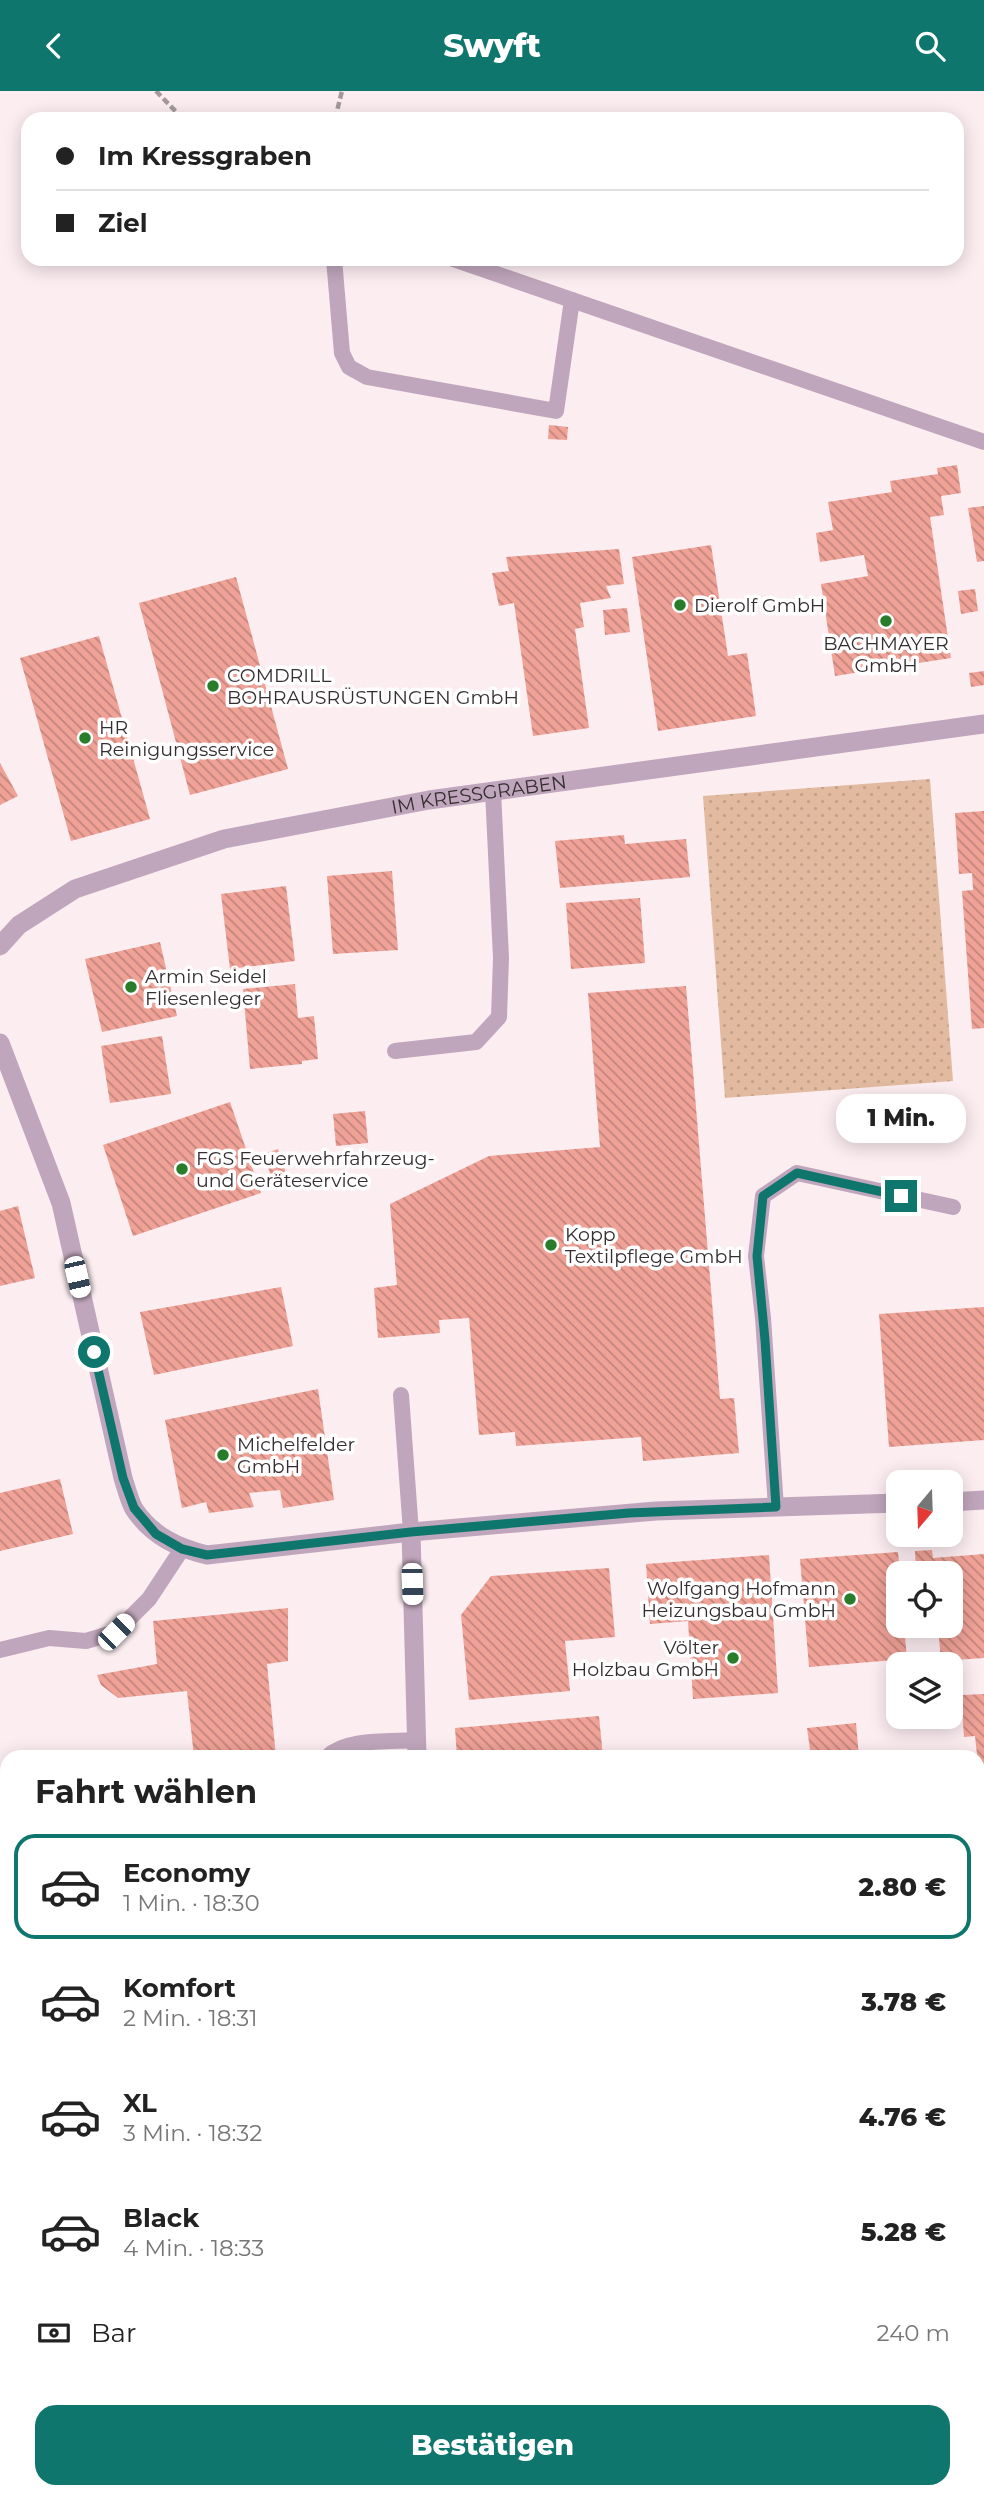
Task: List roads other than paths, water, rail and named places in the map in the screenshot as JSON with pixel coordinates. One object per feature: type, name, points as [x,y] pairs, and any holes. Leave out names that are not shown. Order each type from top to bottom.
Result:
[{"type":"street","name":"IM KRESSGRABEN","points":[[0,946],[19,925],[75,889],[224,839],[493,791],[984,725]]},
{"type":"street","points":[[0,1043],[61,1203],[123,1478],[134,1508],[156,1534],[182,1549],[207,1555],[411,1532],[656,1511],[886,1503]]},
{"type":"street","points":[[963,1501],[984,1500]]},
{"type":"street","points":[[411,1532],[417,1749]]},
{"type":"lane","points":[[335,266],[342,353],[349,367],[368,377],[556,411],[572,300]]},
{"type":"lane","points":[[473,266],[984,442]]},
{"type":"lane","points":[[395,1051],[476,1042],[499,1017],[501,958],[493,791]]},
{"type":"lane","points":[[776,1507],[757,1256],[763,1196],[797,1173],[953,1207]]},
{"type":"lane","points":[[401,1395],[411,1532]]},
{"type":"lane","points":[[0,1650],[49,1638],[86,1641],[116,1632],[149,1599],[182,1549]]},
{"type":"lane","points":[[339,1750],[352,1745],[417,1749]]},
{"type":"place","name":"Dierolf GmbH","points":[[680,605]]},
{"type":"place","name":"BACHMAYER GmbH","points":[[886,621]]},
{"type":"place","name":"COMDRILL BOHRAUSRÜSTUNGEN GmbH","points":[[213,686]]},
{"type":"place","name":"HR Reinigungsservice","points":[[85,738]]},
{"type":"place","name":"Armin Seidel Fliesenleger","points":[[131,987]]},
{"type":"place","name":"FGS Feuerwehrfahrzeug- und Geräteservice","points":[[182,1169]]},
{"type":"place","name":"Kopp Textilpflege GmbH","points":[[551,1245]]},
{"type":"place","name":"Michelfelder GmbH","points":[[223,1455]]},
{"type":"place","name":"Wolfgang Hofmann Heizungsbau GmbH","points":[[850,1599]]},
{"type":"place","name":"Völter Holzbau GmbH","points":[[733,1658]]}]
